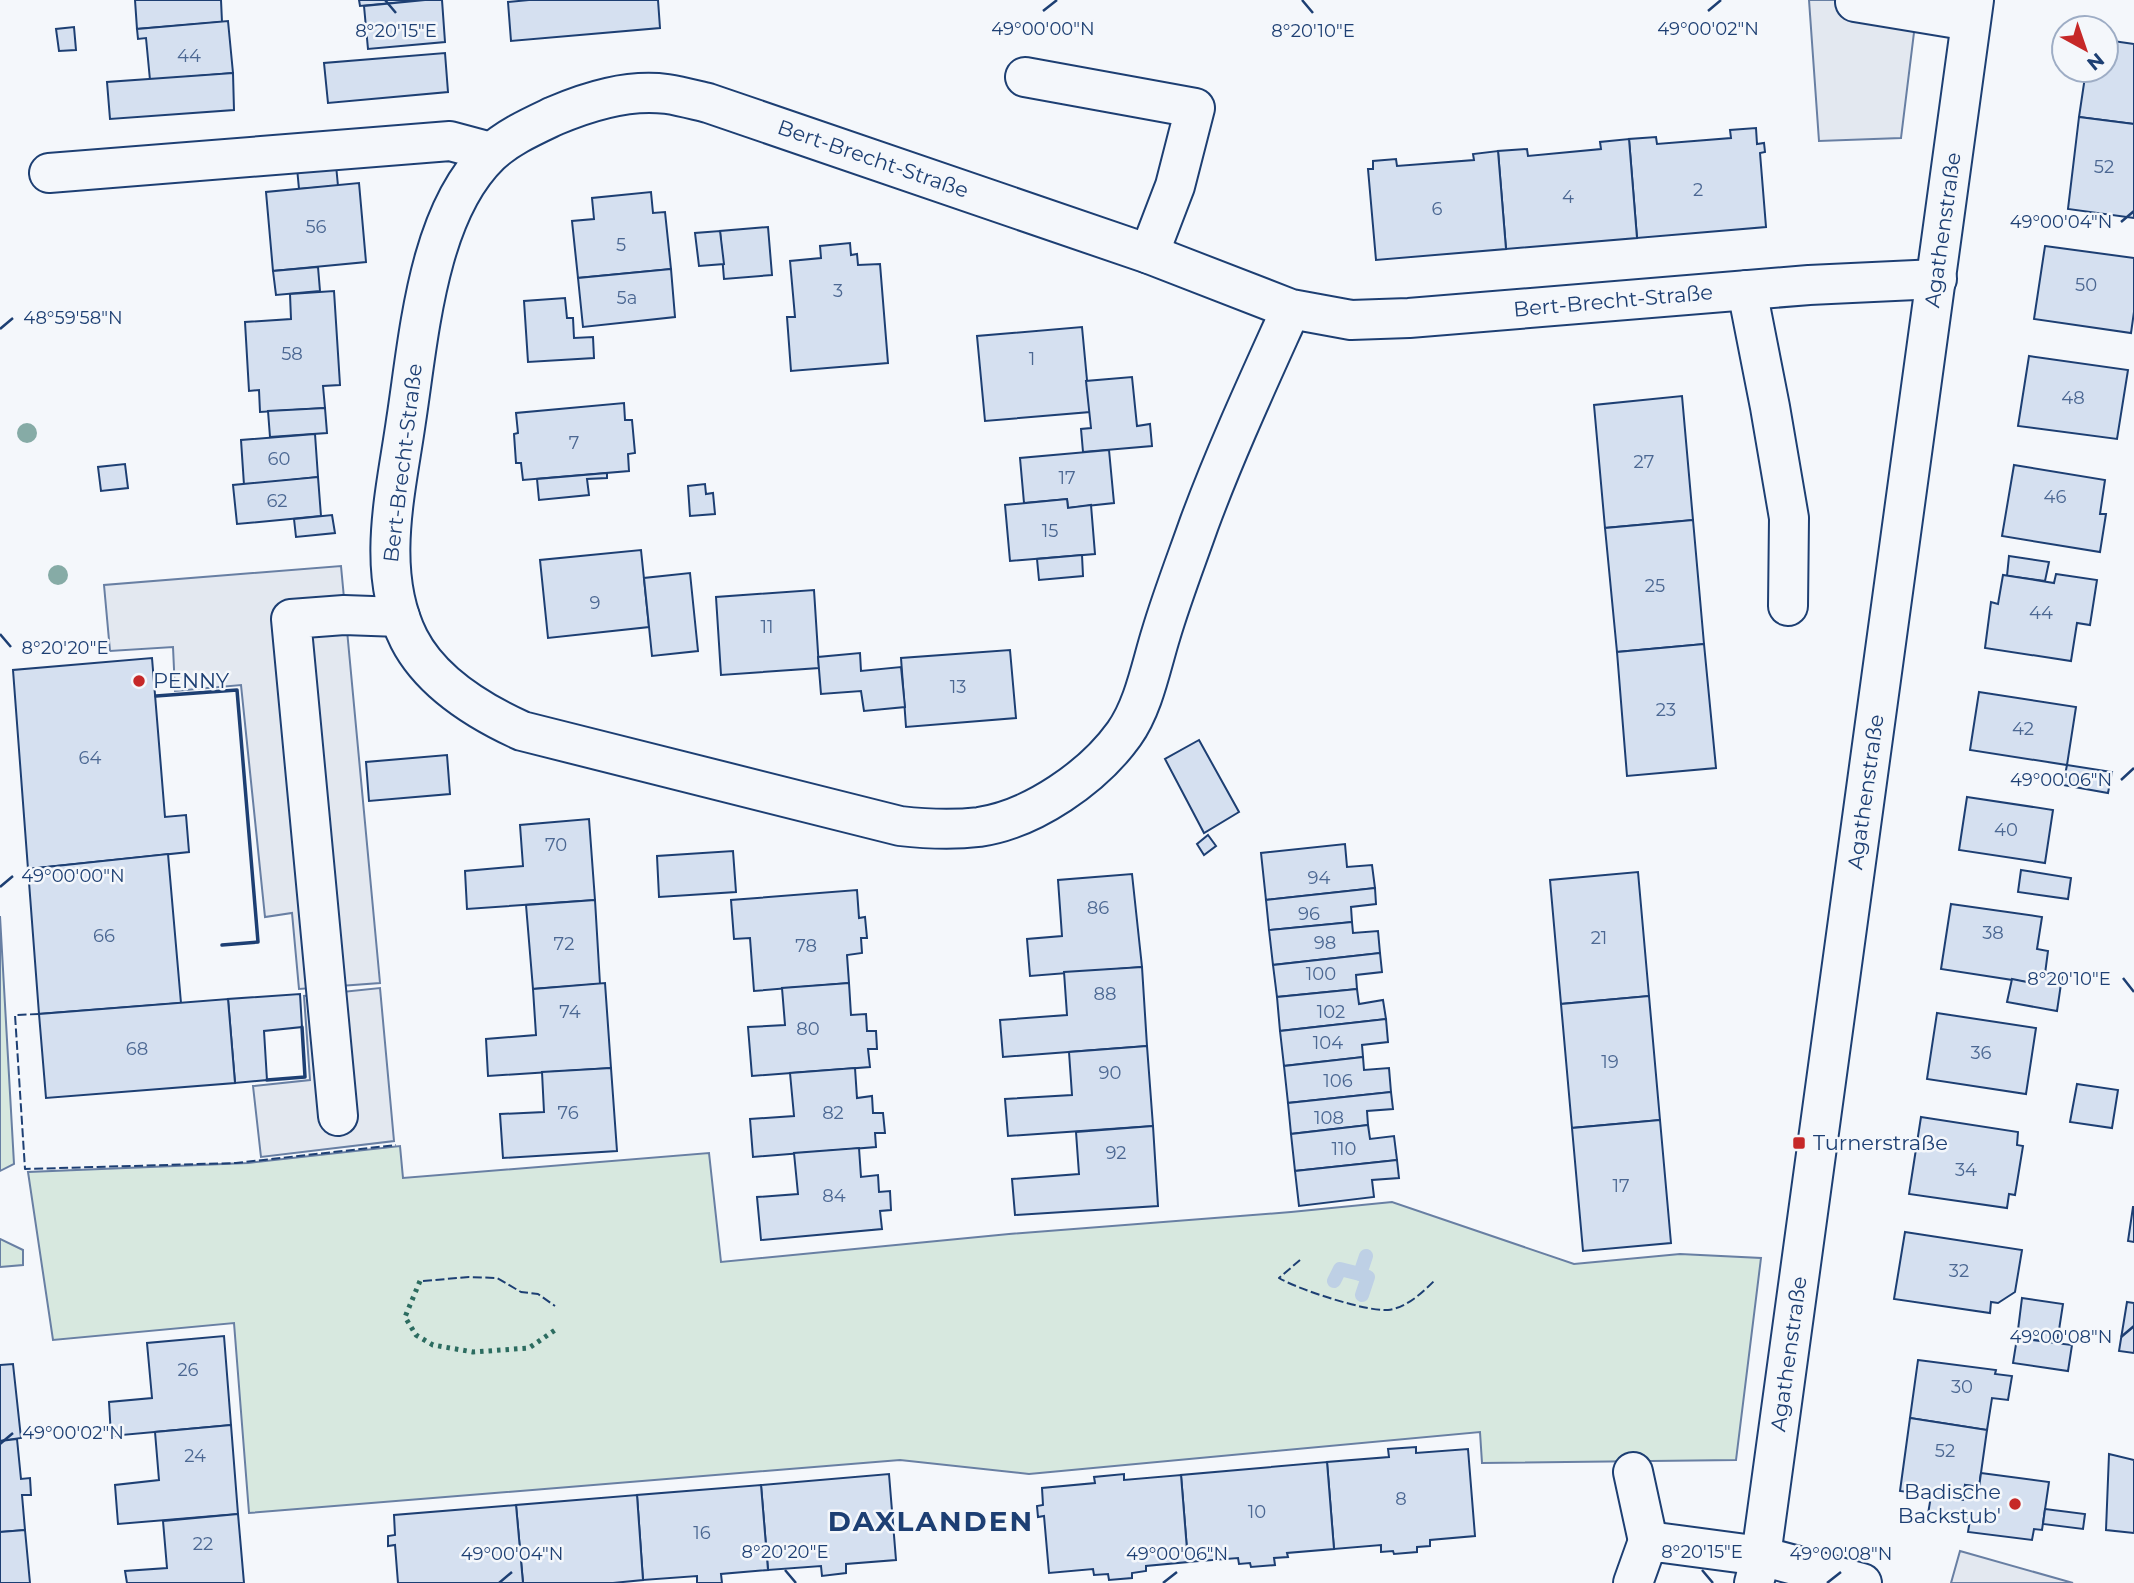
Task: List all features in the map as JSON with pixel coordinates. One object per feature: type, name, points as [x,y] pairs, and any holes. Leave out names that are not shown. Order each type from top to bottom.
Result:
[{"type":"street","points":[[1854,2],[1972,10]]},
{"type":"street","name":"Agathenstraße","points":[[1757,1570],[1972,10]]},
{"type":"street","points":[[1025,76],[1195,108],[1175,186],[1149,254]]},
{"type":"street","name":"Bert-Brecht-Straße","points":[[1291,309],[1237,430],[1200,522],[1165,619],[1140,700],[1125,733],[1093,769],[1059,794],[1024,813],[982,826],[932,830],[900,826],[522,731],[475,707],[444,682],[410,641],[392,594],[390,550],[399,472],[419,334],[442,230],[462,187],[492,152],[527,129],[573,108],[619,95],[665,94],[708,103],[1149,254],[1291,309],[1352,320],[1409,318],[1746,290],[1937,279]]},
{"type":"street","points":[[50,173],[450,141],[492,152]]},
{"type":"street","points":[[1746,290],[1789,518],[1788,606]]},
{"type":"street","points":[[338,1116],[291,619],[344,615],[400,617]]},
{"type":"street","points":[[1633,1472],[1648,1541],[1633,1583]]},
{"type":"street","points":[[1648,1541],[1757,1570],[1862,1583]]},
{"type":"shaded area","points":[[1809,0],[1918,0],[1901,138],[1819,141]]},
{"type":"shaded area","points":[[341,566],[380,983],[299,989],[292,913],[265,917],[241,685],[175,691],[173,647],[110,651],[104,585]]},
{"type":"shaded area","points":[[0,916],[14,1164],[0,1171]]},
{"type":"shaded area","points":[[380,988],[394,1141],[261,1157],[253,1086],[310,1080],[304,996]]},
{"type":"shaded area","points":[[400,1146],[403,1178],[709,1153],[721,1262],[1009,1234],[1392,1202],[1574,1264],[1680,1254],[1761,1258],[1736,1460],[1482,1463],[1480,1432],[1029,1474],[900,1460],[249,1513],[234,1323],[53,1340],[28,1172],[248,1163]]},
{"type":"shaded area","points":[[0,1239],[23,1250],[23,1265],[0,1267]]},
{"type":"shaded area","points":[[1960,1551],[2073,1583],[1951,1583]]},
{"type":"building","points":[[135,0],[221,0],[222,22],[137,29]]},
{"type":"building","points":[[359,0],[425,0],[360,6]]},
{"type":"building","points":[[442,0],[445,42],[368,49],[364,6]]},
{"type":"building","points":[[658,0],[660,28],[511,41],[508,2]]},
{"type":"building","points":[[228,21],[233,73],[150,80],[146,38],[138,39],[137,29]]},
{"type":"building","points":[[74,27],[76,50],[59,51],[56,29]]},
{"type":"building","points":[[2120,42],[2134,44],[2134,124],[2079,117],[2084,84],[2120,84]]},
{"type":"building","points":[[445,53],[448,92],[328,103],[324,63]]},
{"type":"building","points":[[233,73],[234,110],[110,119],[107,82]]},
{"type":"building","points":[[2079,117],[2134,124],[2134,218],[2068,209]]},
{"type":"building","points":[[1756,128],[1757,144],[1764,143],[1765,152],[1760,153],[1766,227],[1637,238],[1629,139],[1656,137],[1657,144],[1731,138],[1730,130]]},
{"type":"building","points":[[1629,139],[1637,238],[1506,249],[1498,151],[1527,149],[1528,156],[1601,149],[1600,142]]},
{"type":"building","points":[[1498,151],[1506,249],[1376,260],[1368,169],[1373,169],[1373,161],[1396,159],[1397,166],[1474,160],[1473,154]]},
{"type":"building","points":[[336,165],[338,186],[299,189],[297,168]]},
{"type":"building","points":[[359,183],[366,262],[273,271],[266,192]]},
{"type":"building","points":[[651,192],[653,213],[665,212],[671,269],[578,278],[572,221],[594,219],[592,198]]},
{"type":"building","points":[[768,227],[772,275],[724,279],[720,231]]},
{"type":"building","points":[[720,231],[724,264],[699,266],[695,233]]},
{"type":"building","points":[[850,243],[851,255],[857,254],[858,265],[880,264],[888,363],[791,371],[787,317],[795,317],[790,261],[821,258],[820,246]]},
{"type":"building","points":[[2045,246],[2134,258],[2134,312],[2131,333],[2034,319]]},
{"type":"building","points":[[318,267],[320,291],[276,295],[273,271]]},
{"type":"building","points":[[671,269],[675,317],[583,327],[578,278]]},
{"type":"building","points":[[334,291],[340,385],[323,386],[325,408],[260,412],[259,390],[249,391],[245,322],[291,319],[290,294]]},
{"type":"building","points":[[565,298],[567,318],[573,318],[574,338],[593,337],[594,358],[528,362],[524,301]]},
{"type":"building","points":[[1082,327],[1090,412],[985,421],[977,336]]},
{"type":"building","points":[[2029,356],[2128,370],[2117,439],[2018,426]]},
{"type":"building","points":[[1132,377],[1137,426],[1150,424],[1152,446],[1083,452],[1081,429],[1091,428],[1086,381]]},
{"type":"building","points":[[1682,396],[1693,520],[1605,528],[1594,405]]},
{"type":"building","points":[[624,403],[625,420],[632,420],[635,453],[628,454],[629,471],[523,480],[521,463],[516,463],[516,413]]},
{"type":"building","points":[[325,408],[327,433],[270,437],[268,411]]},
{"type":"building","points":[[315,434],[318,477],[244,485],[241,440]]},
{"type":"building","points":[[1109,450],[1114,503],[1068,508],[1067,499],[1024,503],[1020,458]]},
{"type":"building","points":[[125,464],[128,488],[101,491],[98,467]]},
{"type":"building","points":[[2014,465],[2105,480],[2100,514],[2106,514],[2100,552],[2002,536]]},
{"type":"building","points":[[607,473],[607,478],[587,479],[589,495],[539,500],[537,479]]},
{"type":"building","points":[[318,477],[321,516],[237,524],[233,485]]},
{"type":"building","points":[[705,484],[706,494],[713,493],[715,514],[690,516],[688,486]]},
{"type":"building","points":[[1067,499],[1068,508],[1091,505],[1095,554],[1010,561],[1005,505]]},
{"type":"building","points":[[332,515],[335,533],[296,537],[294,519]]},
{"type":"building","points":[[1693,520],[1704,644],[1617,652],[1605,528]]},
{"type":"building","points":[[641,550],[649,627],[548,638],[540,560]]},
{"type":"building","points":[[1082,555],[1083,576],[1039,580],[1037,559]]},
{"type":"building","points":[[2009,556],[2049,562],[2045,581],[2007,576]]},
{"type":"building","points":[[690,573],[698,651],[652,656],[644,578]]},
{"type":"building","points":[[2056,574],[2097,580],[2090,625],[2077,623],[2071,661],[1985,648],[1991,602],[1998,604],[2003,575],[2054,583]]},
{"type":"building","points":[[814,590],[819,668],[721,675],[716,597]]},
{"type":"building","points":[[1704,644],[1716,768],[1627,776],[1617,652]]},
{"type":"building","points":[[1010,650],[1016,718],[906,727],[901,658]]},
{"type":"building","points":[[860,653],[861,671],[901,667],[905,707],[864,711],[861,691],[821,694],[818,657]]},
{"type":"building","points":[[152,658],[165,817],[186,815],[189,852],[28,869],[13,670]]},
{"type":"building","points":[[1979,692],[2076,707],[2067,765],[1970,750]]},
{"type":"building","points":[[1199,740],[1239,812],[1204,833],[1165,759]]},
{"type":"building","points":[[447,755],[450,794],[369,801],[366,762]]},
{"type":"building","points":[[2067,765],[2112,772],[2108,793],[2063,785]]},
{"type":"building","points":[[1967,797],[2053,810],[2045,863],[1959,850]]},
{"type":"building","points":[[589,819],[595,900],[467,909],[465,871],[523,866],[520,825]]},
{"type":"building","points":[[1208,835],[1216,846],[1204,855],[1197,844]]},
{"type":"building","points":[[1345,844],[1347,867],[1372,865],[1375,888],[1266,900],[1261,853]]},
{"type":"building","points":[[733,851],[736,892],[659,897],[657,856]]},
{"type":"building","points":[[168,854],[181,1003],[39,1014],[28,869]]},
{"type":"building","points":[[2021,870],[2071,878],[2068,899],[2018,892]]},
{"type":"building","points":[[1638,872],[1649,996],[1561,1004],[1550,880]]},
{"type":"building","points":[[1132,874],[1142,967],[1030,976],[1027,939],[1062,936],[1058,880]]},
{"type":"building","points":[[1375,888],[1376,904],[1351,907],[1352,922],[1269,930],[1266,900]]},
{"type":"building","points":[[857,890],[859,918],[865,917],[867,938],[861,938],[862,953],[847,955],[849,983],[754,991],[750,938],[734,939],[731,900]]},
{"type":"building","points":[[595,900],[600,984],[533,989],[526,905]]},
{"type":"building","points":[[1951,904],[2042,917],[2037,949],[2048,951],[2045,974],[2033,973],[2032,983],[1941,969]]},
{"type":"building","points":[[1352,922],[1353,933],[1378,931],[1380,953],[1273,965],[1269,930]]},
{"type":"building","points":[[1380,953],[1382,972],[1356,975],[1357,989],[1277,997],[1273,965]]},
{"type":"building","points":[[1142,967],[1147,1046],[1003,1057],[1000,1020],[1067,1015],[1064,972]]},
{"type":"building","points":[[2033,973],[2062,977],[2057,1011],[2007,1002],[2012,979],[2032,983]]},
{"type":"building","points":[[605,983],[611,1068],[488,1076],[486,1039],[536,1035],[533,989]]},
{"type":"building","points":[[849,983],[851,1015],[866,1014],[867,1031],[876,1031],[877,1049],[868,1049],[870,1067],[752,1076],[748,1027],[785,1025],[782,988]]},
{"type":"building","points":[[1357,989],[1359,1004],[1383,1000],[1386,1019],[1280,1031],[1277,997]]},
{"type":"building","points":[[300,994],[302,1027],[264,1031],[267,1080],[235,1083],[228,999]]},
{"type":"building","points":[[1649,996],[1660,1120],[1572,1128],[1561,1004]]},
{"type":"building","points":[[228,999],[235,1083],[46,1098],[39,1014]]},
{"type":"building","points":[[1937,1013],[2036,1028],[2026,1094],[1927,1079]]},
{"type":"building","points":[[1386,1019],[1388,1042],[1362,1045],[1363,1057],[1284,1066],[1280,1031]]},
{"type":"building","points":[[1147,1046],[1153,1126],[1008,1136],[1005,1099],[1072,1095],[1069,1052]]},
{"type":"building","points":[[1363,1057],[1364,1070],[1389,1068],[1391,1092],[1288,1103],[1284,1066]]},
{"type":"building","points":[[611,1068],[617,1151],[503,1158],[500,1114],[544,1112],[542,1072]]},
{"type":"building","points":[[855,1068],[857,1098],[872,1096],[873,1113],[883,1113],[885,1133],[875,1133],[876,1147],[753,1157],[750,1119],[794,1116],[790,1073]]},
{"type":"building","points":[[2077,1084],[2118,1090],[2112,1128],[2070,1122]]},
{"type":"building","points":[[1391,1092],[1393,1109],[1367,1111],[1368,1125],[1291,1134],[1288,1103]]},
{"type":"building","points":[[1921,1117],[2018,1132],[2017,1145],[2023,1146],[2015,1195],[2009,1194],[2007,1208],[1909,1194]]},
{"type":"building","points":[[1660,1120],[1671,1243],[1583,1251],[1572,1128]]},
{"type":"building","points":[[1368,1125],[1370,1139],[1394,1136],[1397,1160],[1295,1171],[1291,1134]]},
{"type":"building","points":[[1153,1126],[1158,1206],[1015,1215],[1012,1179],[1079,1174],[1076,1132]]},
{"type":"building","points":[[859,1148],[861,1177],[878,1175],[879,1192],[890,1191],[891,1210],[880,1211],[882,1229],[761,1240],[757,1197],[798,1194],[794,1153]]},
{"type":"building","points":[[1397,1160],[1399,1178],[1372,1180],[1374,1197],[1299,1206],[1295,1171]]},
{"type":"building","points":[[2134,1207],[2134,1242],[2128,1241]]},
{"type":"building","points":[[1905,1232],[2022,1250],[2015,1292],[1998,1303],[1991,1302],[1990,1313],[1894,1299]]},
{"type":"building","points":[[2022,1298],[2063,1304],[2057,1343],[2017,1338]]},
{"type":"building","points":[[2127,1302],[2134,1303],[2134,1353],[2119,1351]]},
{"type":"building","points":[[224,1336],[231,1425],[111,1436],[109,1402],[152,1398],[147,1343]]},
{"type":"building","points":[[2017,1338],[2072,1345],[2068,1371],[2013,1363]]},
{"type":"building","points":[[1918,1360],[1996,1370],[1995,1374],[2012,1376],[2008,1400],[1992,1398],[1987,1430],[1910,1418]]},
{"type":"building","points":[[13,1364],[21,1438],[0,1441],[0,1365]]},
{"type":"building","points":[[1910,1418],[1987,1430],[1979,1487],[1965,1485],[1963,1500],[1900,1491]]},
{"type":"building","points":[[231,1425],[238,1514],[118,1524],[115,1485],[159,1480],[155,1432]]},
{"type":"building","points":[[17,1439],[21,1479],[30,1478],[31,1495],[22,1495],[25,1530],[0,1532],[0,1441]]},
{"type":"building","points":[[1416,1447],[1416,1453],[1468,1449],[1475,1536],[1430,1540],[1430,1546],[1417,1547],[1417,1552],[1381,1552],[1381,1545],[1334,1549],[1327,1462],[1389,1457],[1388,1449]]},
{"type":"building","points":[[2109,1454],[2134,1460],[2134,1533],[2106,1530]]},
{"type":"building","points":[[1327,1462],[1334,1549],[1287,1553],[1288,1557],[1274,1558],[1275,1565],[1251,1567],[1250,1563],[1239,1564],[1238,1558],[1188,1562],[1181,1475]]},
{"type":"building","points":[[1981,1473],[2049,1482],[2042,1530],[2034,1529],[2032,1540],[1968,1532],[1970,1520],[1928,1514],[1931,1496],[1963,1500],[1965,1485],[1979,1487]]},
{"type":"building","points":[[889,1474],[896,1560],[846,1564],[846,1573],[822,1576],[821,1566],[768,1570],[761,1485]]},
{"type":"building","points":[[1124,1474],[1124,1480],[1181,1475],[1188,1562],[1146,1566],[1146,1571],[1132,1573],[1132,1578],[1109,1580],[1108,1574],[1094,1575],[1093,1569],[1049,1573],[1044,1516],[1038,1517],[1037,1506],[1043,1505],[1042,1488],[1095,1483],[1094,1477]]},
{"type":"building","points":[[761,1485],[768,1570],[721,1574],[722,1583],[697,1583],[697,1576],[643,1580],[637,1495]]},
{"type":"building","points":[[637,1495],[643,1580],[613,1583],[523,1583],[516,1505]]},
{"type":"building","points":[[516,1505],[523,1583],[398,1583],[395,1545],[388,1546],[388,1536],[395,1535],[394,1515]]},
{"type":"building","points":[[2045,1509],[2085,1514],[2083,1529],[2043,1524]]},
{"type":"building","points":[[238,1514],[244,1583],[127,1583],[125,1571],[167,1568],[163,1521]]},
{"type":"building","points":[[25,1530],[30,1583],[0,1583],[0,1532]]},
{"type":"waterway","points":[[1362,1295],[1368,1277],[1360,1274],[1366,1256]]},
{"type":"waterway","points":[[1334,1281],[1340,1269],[1360,1274]]},
{"type":"hedge","points":[[420,1281],[405,1317],[416,1335],[433,1345],[473,1352],[529,1348],[558,1328]]},
{"type":"fence","points":[[39,1014],[15,1015],[25,1169],[236,1163],[396,1145]]},
{"type":"fence","points":[[1300,1260],[1279,1278],[1332,1299],[1378,1310],[1388,1310],[1407,1303],[1434,1281]]},
{"type":"fence","points":[[423,1281],[469,1277],[497,1278],[521,1292],[538,1294],[555,1306]]},
{"type":"wall","points":[[156,696],[237,690],[258,942],[222,945]]},
{"type":"wall","points":[[267,1080],[305,1077],[302,1027]]},
{"type":"place","name":"PENNY","points":[[139,681]]},
{"type":"place","name":"Turnerstraße","points":[[1799,1143]]},
{"type":"place","name":"Badische Backstub'","points":[[2015,1504]]},
{"type":"district","name":"DAXLANDEN","points":[[931,1521]]}]
